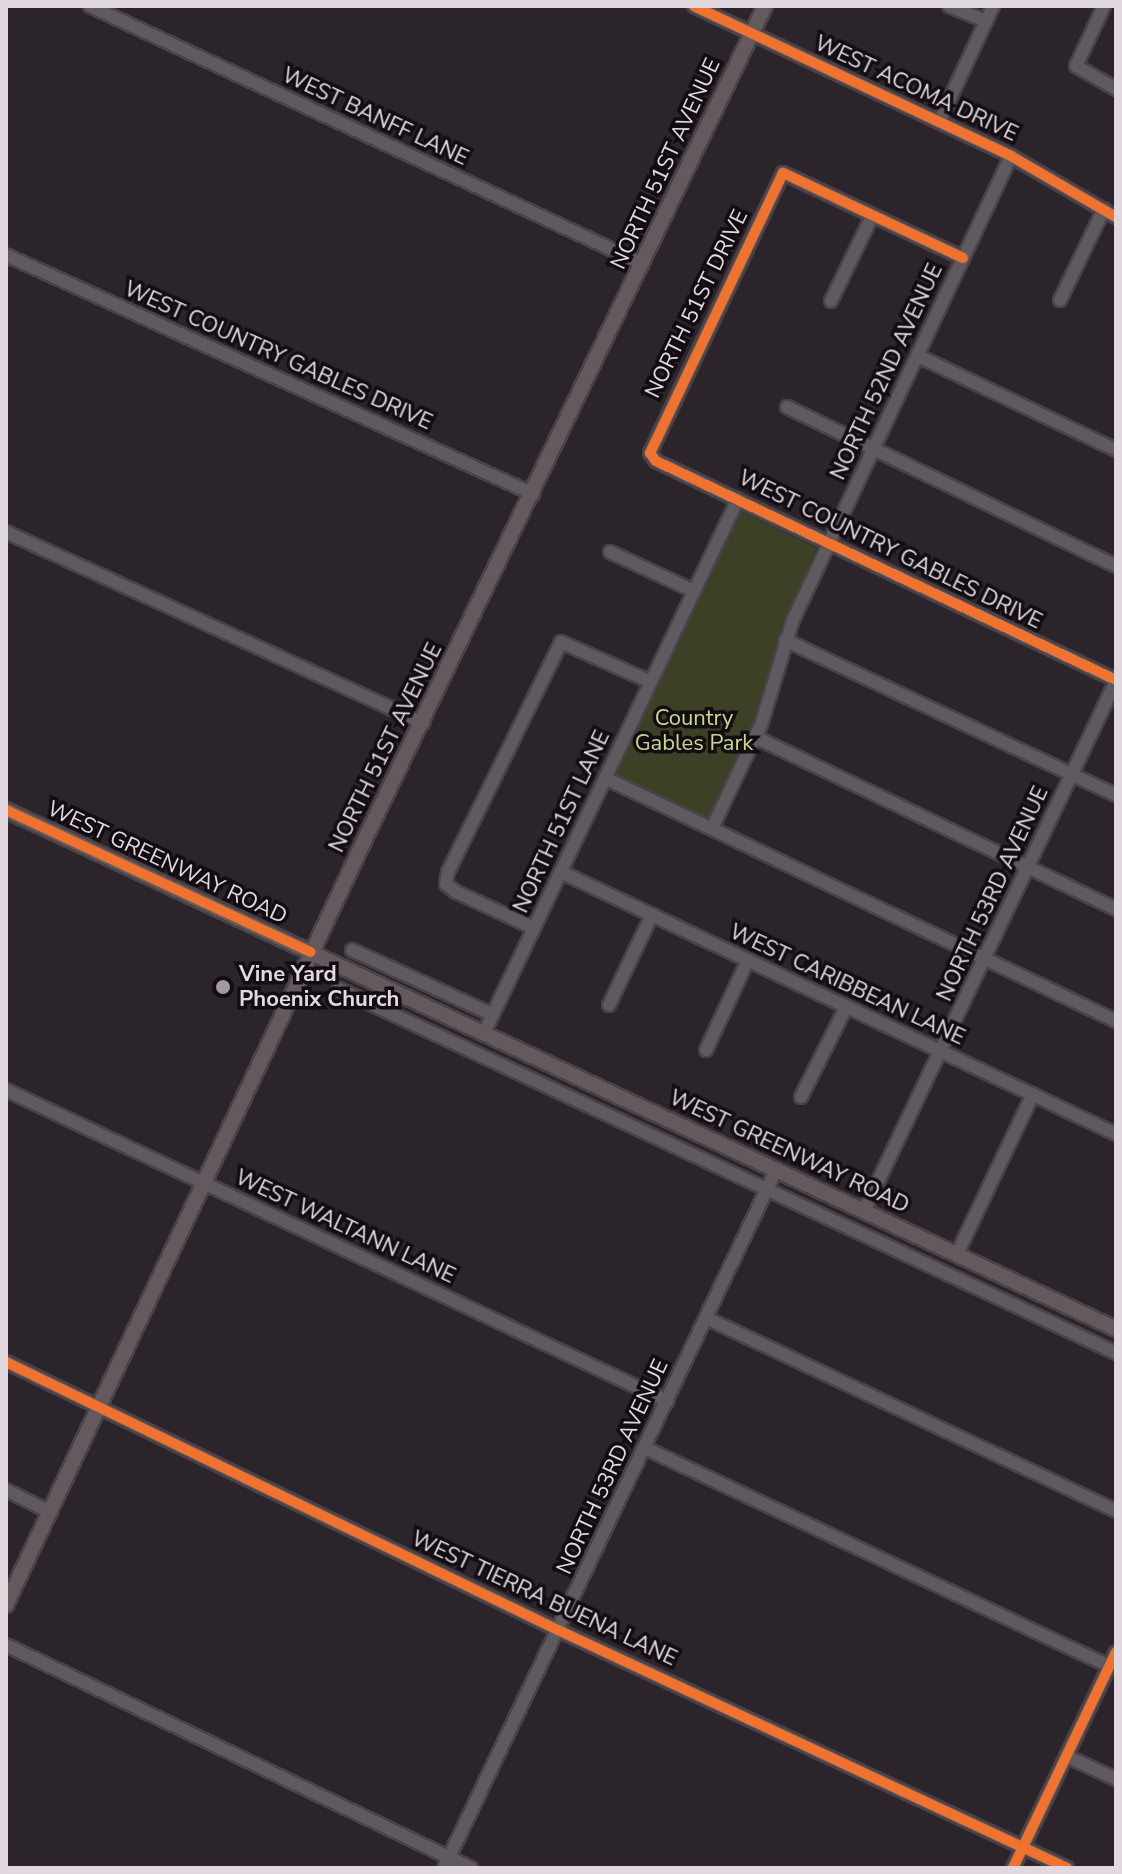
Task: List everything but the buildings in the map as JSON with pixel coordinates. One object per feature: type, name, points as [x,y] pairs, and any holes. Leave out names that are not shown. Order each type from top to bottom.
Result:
[{"type":"main road","name":"NORTH 51ST AVENUE","points":[[8,1597],[100,1407],[311,952],[765,6]]},
{"type":"main road","name":"WEST GREENWAY ROAD","points":[[6,810],[1116,1329]]},
{"type":"street","name":"WEST BANFF LANE","points":[[90,6],[643,264]]},
{"type":"street","name":"WEST ACOMA DRIVE","points":[[694,6],[1011,156],[1116,217]]},
{"type":"street","points":[[949,6],[986,21]]},
{"type":"street","points":[[939,122],[993,6]]},
{"type":"street","points":[[1104,6],[1076,66],[1116,89]]},
{"type":"street","name":"NORTH 52ND AVENUE","points":[[712,828],[755,737],[785,640],[828,543],[1011,156]]},
{"type":"street","name":"NORTH 51ST DRIVE","points":[[650,453],[783,173],[872,216]]},
{"type":"street","points":[[1060,300],[1104,209]]},
{"type":"street","points":[[831,301],[872,216],[963,258]]},
{"type":"street","name":"WEST COUNTRY GABLES DRIVE","points":[[6,255],[533,494]]},
{"type":"street","points":[[918,356],[1116,450]]},
{"type":"street","points":[[787,407],[1116,566]]},
{"type":"street","name":"WEST COUNTRY GABLES DRIVE","points":[[650,453],[656,461],[1116,680]]},
{"type":"street","name":"NORTH 51ST LANE","points":[[484,1033],[738,499]]},
{"type":"street","points":[[6,532],[423,723]]},
{"type":"street","points":[[610,552],[694,591]]},
{"type":"street","points":[[785,640],[1116,795]]},
{"type":"street","points":[[534,928],[446,884],[561,642],[651,682]]},
{"type":"street","name":"NORTH 53RD AVENUE","points":[[864,1211],[1116,680]]},
{"type":"street","points":[[755,737],[1116,909]]},
{"type":"street","points":[[605,778],[1116,1021]]},
{"type":"street","name":"WEST CARIBBEAN LANE","points":[[561,872],[1116,1134]]},
{"type":"street","points":[[609,1005],[652,915]]},
{"type":"street","points":[[352,950],[493,1015]]},
{"type":"street","points":[[706,1050],[748,960]]},
{"type":"street","name":"WEST GREENWAY ROAD","points":[[339,989],[1116,1353]]},
{"type":"street","points":[[801,1097],[846,1007]]},
{"type":"street","points":[[525,1077],[535,1057]]},
{"type":"street","name":"WEST WALTANN LANE","points":[[6,1090],[667,1401]]},
{"type":"street","points":[[957,1254],[1033,1094]]},
{"type":"street","name":"NORTH 53RD AVENUE","points":[[447,1863],[776,1170]]},
{"type":"street","points":[[1016,1306],[1025,1286]]},
{"type":"street","points":[[706,1318],[1116,1511]]},
{"type":"street","name":"WEST TIERRA BUENA LANE","points":[[6,1362],[558,1630],[1067,1868]]},
{"type":"street","points":[[645,1448],[1109,1666]]},
{"type":"street","points":[[6,1490],[50,1512]]},
{"type":"street","points":[[6,1645],[447,1863],[471,1868]]},
{"type":"street","points":[[1013,1868],[1116,1652]]},
{"type":"street","points":[[1066,1756],[1116,1779]]},
{"type":"green space","name":"Country Gables Park","points":[[740,511],[817,548],[780,637],[752,732],[710,816],[703,819],[618,778],[616,771]]},
{"type":"cycle path","points":[[694,6],[1011,156],[1116,217]]},
{"type":"cycle path","points":[[963,258],[783,173],[650,453],[656,461],[1116,680]]},
{"type":"cycle path","points":[[6,810],[311,952]]},
{"type":"cycle path","points":[[6,1362],[558,1630],[1067,1868]]},
{"type":"cycle path","points":[[1013,1868],[1116,1652]]},
{"type":"place","name":"Vine Yard Phoenix Church","points":[[223,987]]}]
